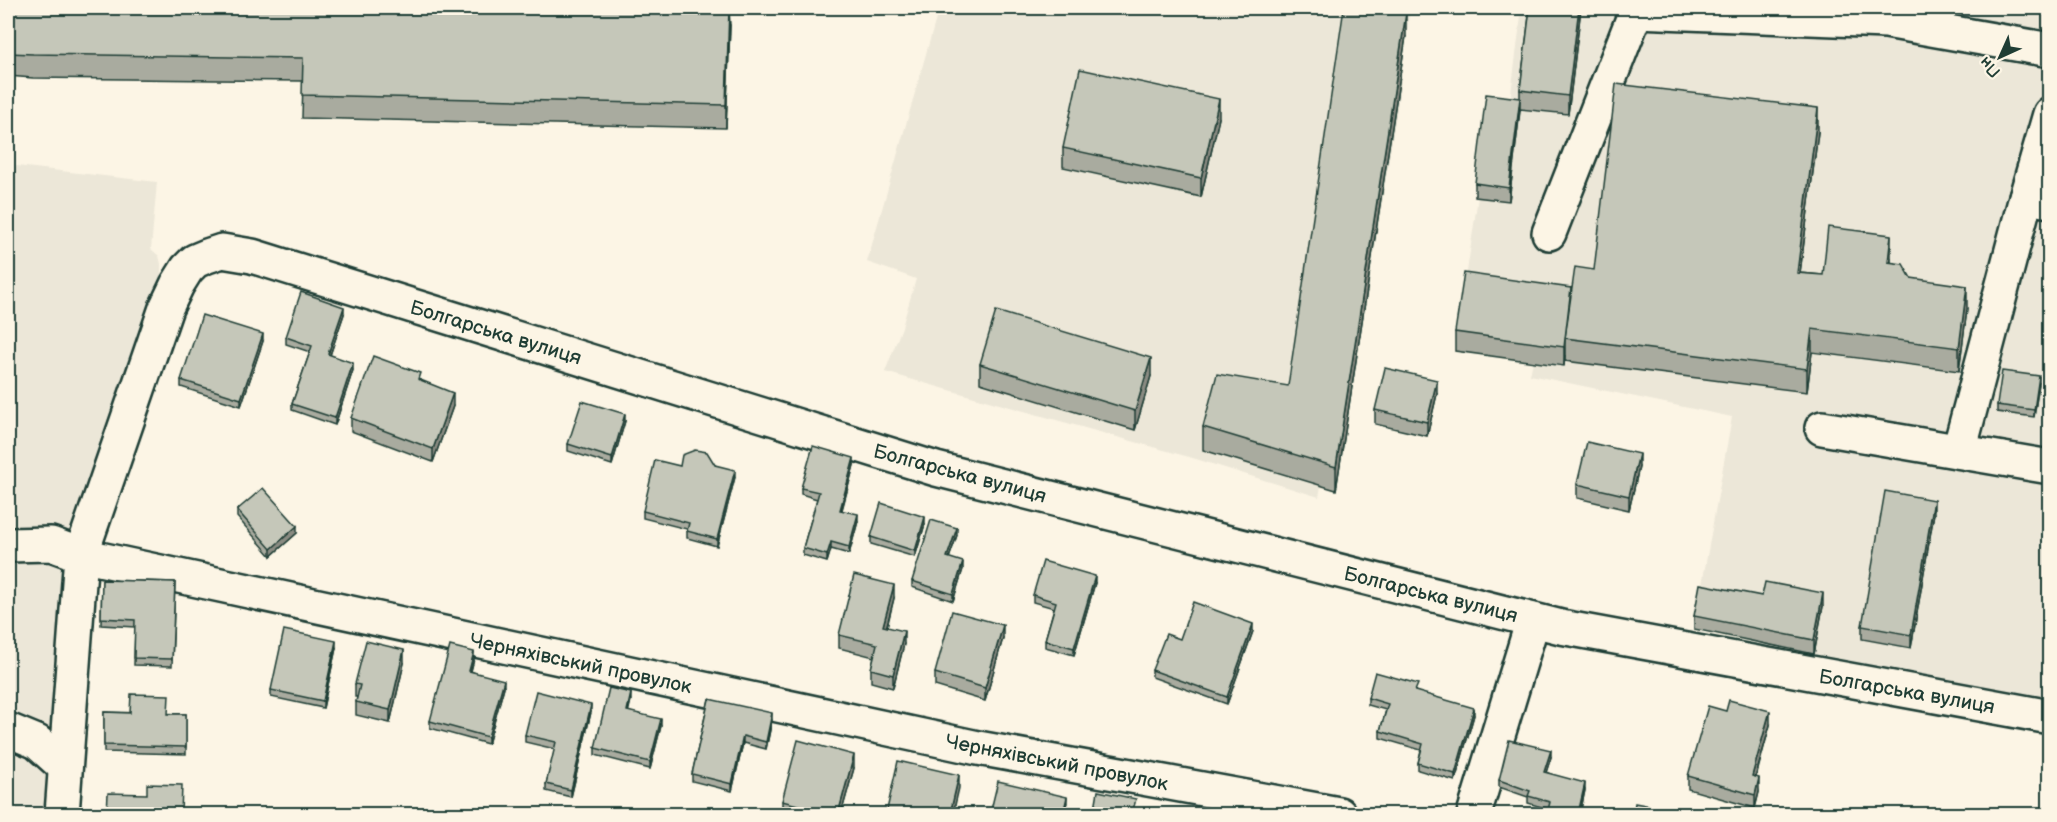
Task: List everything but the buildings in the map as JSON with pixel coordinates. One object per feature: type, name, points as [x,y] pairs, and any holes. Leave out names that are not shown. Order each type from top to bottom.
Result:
[{"type":"street","points":[[1550,234],[1636,9],[1886,21],[2049,50]]},
{"type":"street","points":[[1959,451],[2038,199],[2049,114]]},
{"type":"street","name":"Болгарська вулиця","points":[[81,555],[166,308],[187,268],[195,261],[222,251],[252,256],[936,469],[1561,627],[2049,717]]},
{"type":"street","points":[[1822,428],[2049,467]]},
{"type":"street","name":"Черняхівський провулок","points":[[8,545],[51,544],[81,555],[978,748],[1339,814]]},
{"type":"street","points":[[63,814],[81,555]]},
{"type":"street","points":[[1474,814],[1533,620]]},
{"type":"street","points":[[8,730],[37,741],[65,766]]},
{"type":"shaded area","points":[[939,8],[1410,8],[1397,109],[1336,490],[1321,486],[1319,497],[1196,459],[885,372],[902,327],[916,279],[867,262]]},
{"type":"shaded area","points":[[1522,8],[2049,8],[2049,700],[1694,629],[1732,417],[1530,375],[1533,361],[1464,292],[1478,197],[1509,109]]},
{"type":"shaded area","points":[[8,165],[157,182],[151,249],[159,256],[161,276],[85,493],[50,814],[8,814]]}]
